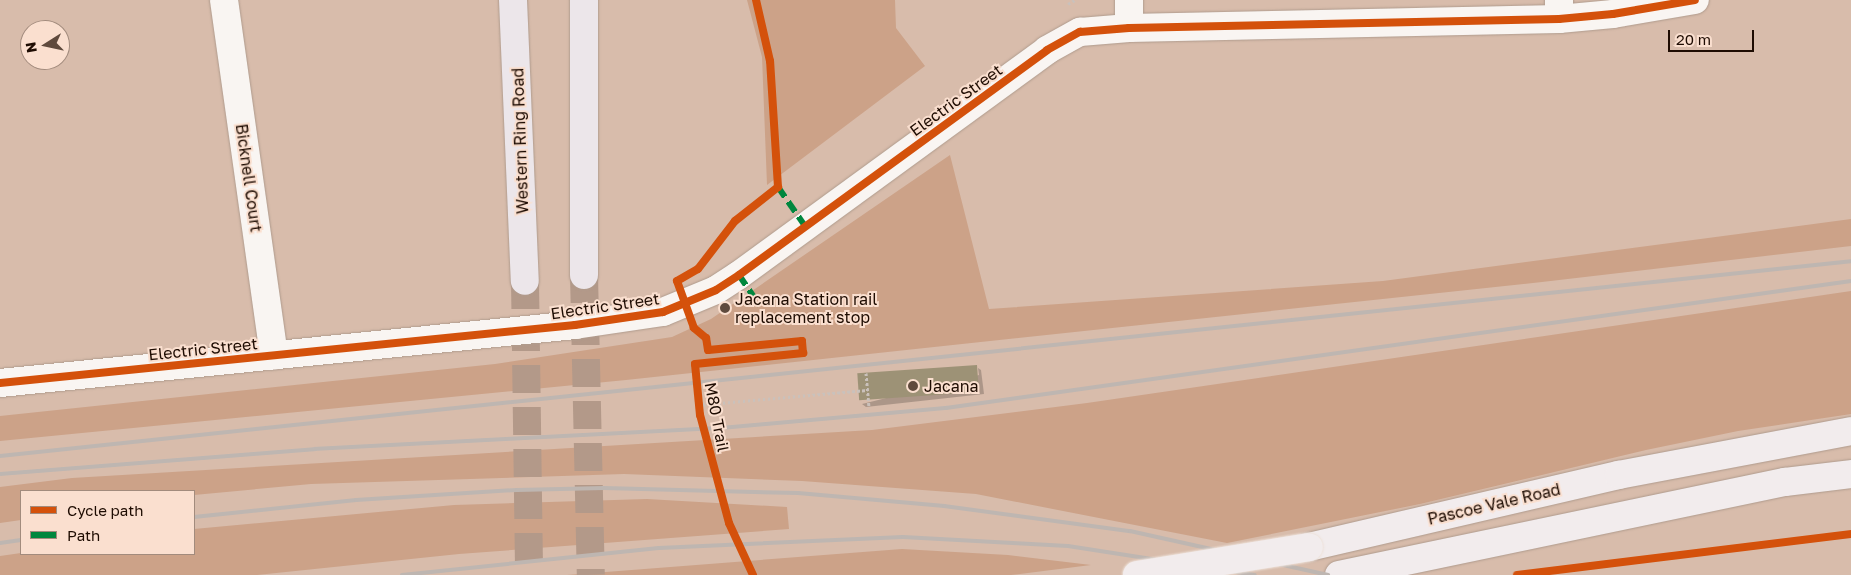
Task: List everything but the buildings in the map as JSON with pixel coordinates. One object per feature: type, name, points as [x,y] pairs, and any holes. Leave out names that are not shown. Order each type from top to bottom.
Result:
[{"type":"highway","name":"Western Ring Road","points":[[513,0],[525,281]]},
{"type":"highway","points":[[584,0],[584,275]]},
{"type":"main road","name":"Pascoe Vale Road","points":[[1137,575],[1309,547],[1619,475],[1851,431]]},
{"type":"main road","points":[[1339,575],[1785,482],[1851,474]]},
{"type":"street","name":"Bicknell Court","points":[[224,0],[274,355]]},
{"type":"street","points":[[1128,0],[1129,28]]},
{"type":"street","name":"Electric Street","points":[[0,383],[636,318],[685,305],[740,275],[1067,37],[1095,30],[1559,9],[1613,14],[1694,0]]},
{"type":"path","points":[[866,373],[869,408]]},
{"type":"path","points":[[698,401],[867,390]]},
{"type":"shaded area","points":[[747,0],[895,0],[896,28],[925,66],[767,185],[762,57]]},
{"type":"shaded area","points":[[950,155],[989,309],[1383,281],[1851,219],[1851,246],[1542,282],[626,380],[0,441],[0,416],[495,364],[672,337],[711,319]]},
{"type":"shaded area","points":[[1851,291],[1851,414],[1738,431],[1646,450],[1420,504],[1227,543],[976,494],[802,481],[624,474],[311,484],[195,495],[195,490],[20,490],[20,520],[0,523],[0,487],[72,478],[872,430],[1087,403]]},
{"type":"shaded area","points":[[647,499],[787,507],[789,529],[459,554],[257,575],[0,575],[0,556],[20,553],[20,555],[195,555],[195,529],[454,505]]},
{"type":"shaded area","points":[[902,549],[1008,555],[1091,565],[1011,575],[567,575]]},
{"type":"tunnel","points":[[584,275],[591,575]]},
{"type":"tunnel","points":[[525,281],[529,575]]},
{"type":"railway","points":[[0,456],[1851,261]]},
{"type":"railway","points":[[0,474],[315,449],[720,428],[946,408],[1851,281]]},
{"type":"railway","points":[[195,517],[356,500],[517,490],[604,488],[798,493],[944,506],[1130,531],[1328,575]]},
{"type":"railway","points":[[402,575],[659,548],[903,537],[1068,546],[1255,575]]},
{"type":"railway","points":[[0,543],[20,540]]},
{"type":"marked path","points":[[778,187],[805,226]]},
{"type":"marked path","points":[[739,275],[760,306]]},
{"type":"cycle path","name":"M80 Trail","points":[[753,575],[729,523],[700,415],[695,364],[803,353],[802,341],[708,350],[706,338],[694,328],[677,281],[698,269],[735,221],[778,187],[770,61],[756,0]]},
{"type":"cycle path","points":[[0,383],[575,325],[663,312],[716,290],[739,275],[1047,50],[1080,32],[1129,28],[1559,19],[1613,14],[1695,0]]},
{"type":"cycle path","points":[[1517,575],[1851,534]]},
{"type":"place","name":"Jacana Station rail replacement stop","points":[[725,308]]},
{"type":"place","name":"Jacana","points":[[913,386]]}]
